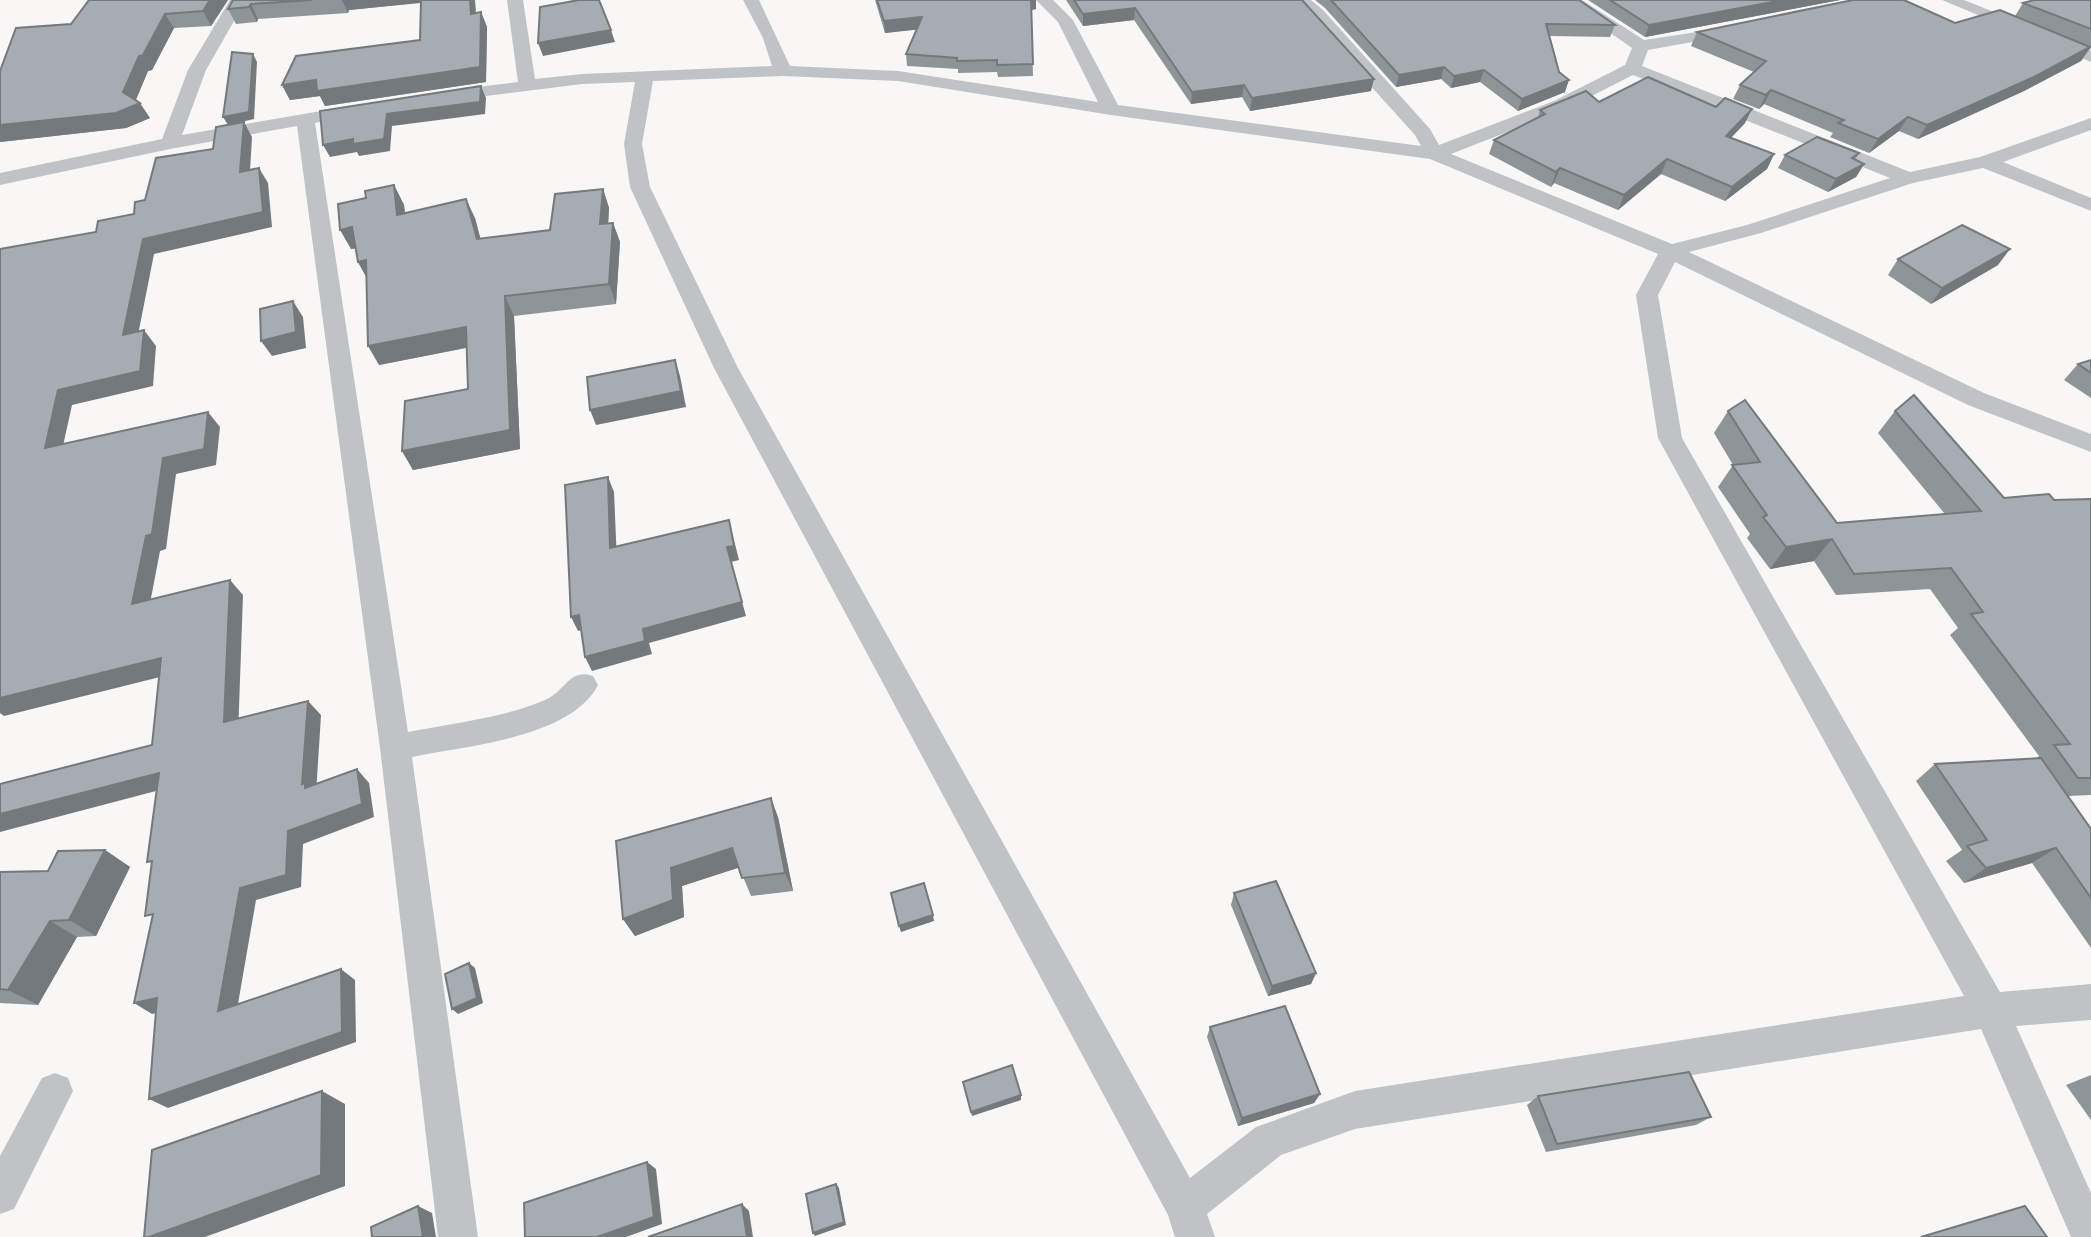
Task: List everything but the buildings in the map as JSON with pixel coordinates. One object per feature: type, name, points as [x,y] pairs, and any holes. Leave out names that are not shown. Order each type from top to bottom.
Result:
[{"type":"street","points":[[170,143],[197,70],[238,0]]},
{"type":"street","points":[[515,0],[527,84]]},
{"type":"street","points":[[751,0],[771,38],[783,71]]},
{"type":"street","points":[[1044,0],[1065,20],[1111,110]]},
{"type":"street","points":[[1301,0],[1423,133],[1434,154]]},
{"type":"street","points":[[1571,0],[1641,46],[1743,27]]},
{"type":"street","points":[[1950,0],[2091,57]]},
{"type":"street","points":[[1434,154],[1560,105],[1632,68],[1641,46]]},
{"type":"street","points":[[1632,68],[1908,178]]},
{"type":"street","points":[[424,100],[527,84],[645,77],[783,71],[898,76],[1111,110],[1434,154],[1670,251],[1976,399],[2091,443]]},
{"type":"street","points":[[645,77],[633,144],[640,187],[693,300],[726,368],[1190,1222],[1269,1140],[1355,1110],[1991,1010],[2091,1002]]},
{"type":"street","points":[[0,179],[170,143],[379,106]]},
{"type":"street","points":[[305,118],[395,748],[458,1237]]},
{"type":"street","points":[[2091,124],[1985,162],[1908,178],[1754,229],[1670,251],[1647,295],[1670,438],[1991,1010],[2039,1125],[2091,1237]]},
{"type":"street","points":[[1985,162],[2091,205]]},
{"type":"street","points":[[395,748],[530,719],[562,706],[583,685]]},
{"type":"street","points":[[0,1195],[55,1091]]}]
